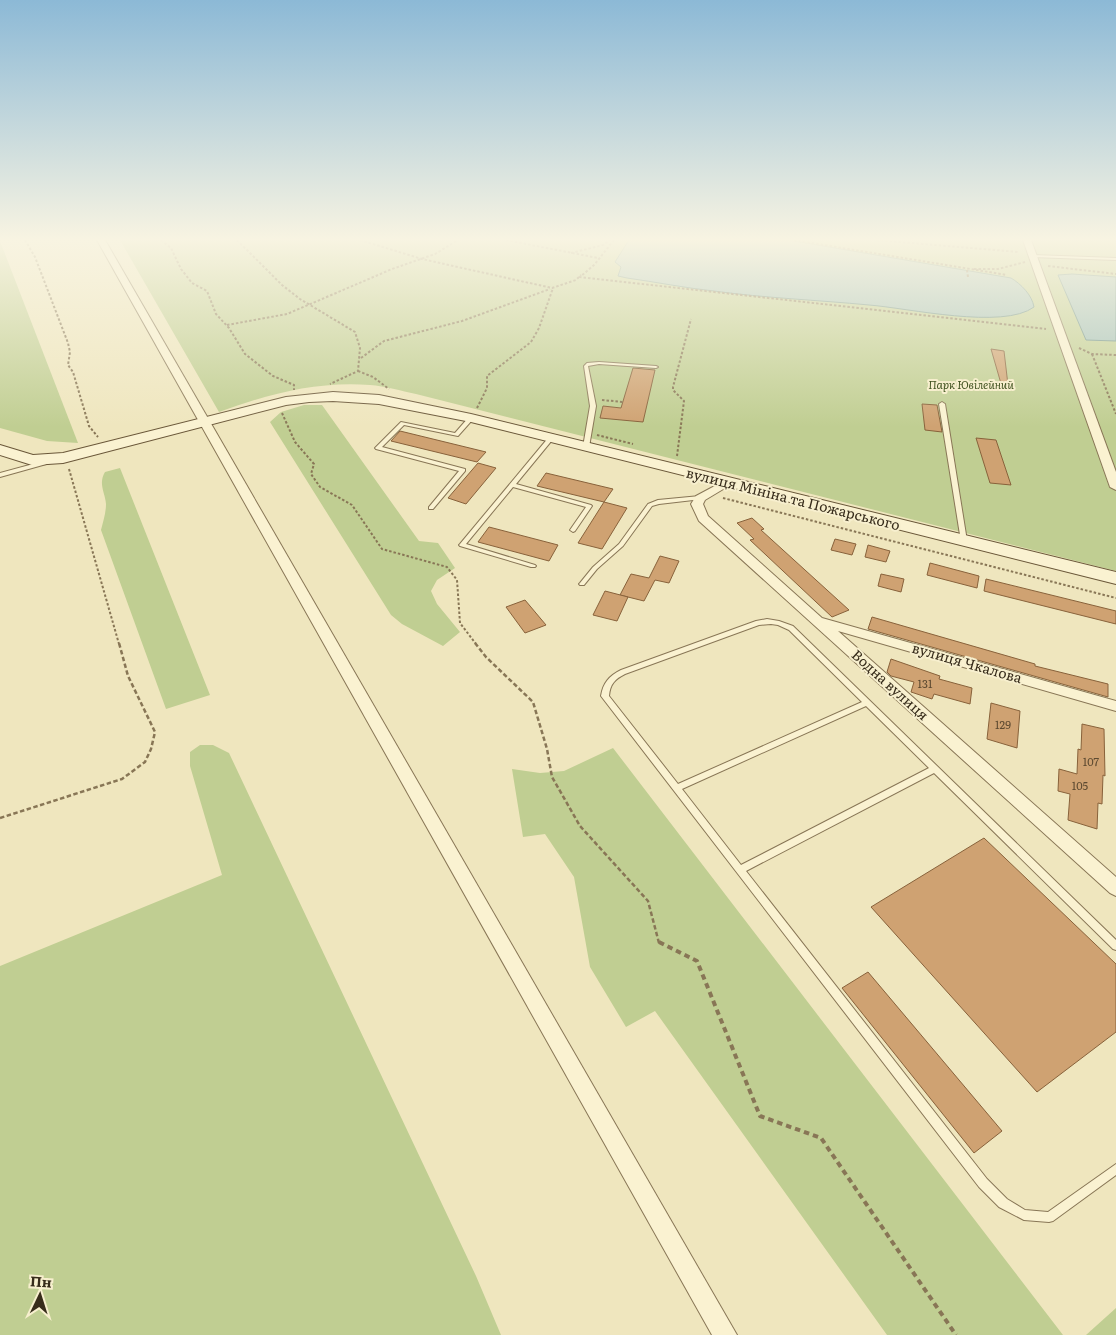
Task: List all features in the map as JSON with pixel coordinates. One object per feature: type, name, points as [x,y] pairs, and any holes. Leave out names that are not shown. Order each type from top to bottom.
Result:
[{"type":"street","points":[[136,302],[725,1335]]},
{"type":"street","points":[[1050,302],[1116,487]]},
{"type":"street","name":"вулиця Мініна та Пожарського","points":[[0,450],[32,460],[63,458],[291,400],[310,397],[346,396],[402,403],[471,418],[1116,578]]},
{"type":"street","points":[[703,496],[726,482]]},
{"type":"street","name":"Водна вулиця","points":[[703,496],[697,504],[703,518],[1116,888]]},
{"type":"street","name":"вулиця Чкалова","points":[[819,621],[1116,706]]},
{"type":"lane","points":[[586,447],[592,414],[592,400],[586,370],[590,364],[656,367]]},
{"type":"lane","points":[[942,404],[964,541]]},
{"type":"lane","points":[[431,508],[463,470],[378,448],[403,423],[456,435],[471,418]]},
{"type":"lane","points":[[533,566],[462,545],[551,438]]},
{"type":"lane","points":[[0,475],[63,458]]},
{"type":"lane","points":[[513,485],[589,506],[574,530]]},
{"type":"lane","points":[[582,584],[595,568],[621,545],[650,505],[658,502],[703,496]]},
{"type":"lane","points":[[1116,946],[791,628],[780,623],[768,621],[749,626],[611,678],[606,685],[605,696],[983,1183],[1002,1203],[1024,1215],[1049,1217],[1116,1169]]},
{"type":"lane","points":[[677,788],[867,703]]},
{"type":"lane","points":[[740,870],[935,769]]},
{"type":"path","points":[[52,302],[68,343],[70,352],[68,365],[73,372],[89,426],[96,435],[110,446]]},
{"type":"path","points":[[211,302],[216,314],[227,325],[245,354],[273,376],[294,385],[294,395],[281,412],[296,442],[314,464],[311,474],[320,487],[352,505],[382,549],[447,567],[457,580],[460,623],[486,657],[534,702],[548,749],[552,777],[580,826],[648,901],[659,944],[697,960],[760,1116],[821,1138],[956,1335]]},
{"type":"path","points":[[227,325],[286,314],[313,302]]},
{"type":"path","points":[[361,358],[384,340],[462,321],[514,302]]},
{"type":"path","points":[[471,418],[487,388],[487,376],[531,342],[539,328],[548,302]]},
{"type":"path","points":[[809,302],[1060,330]]},
{"type":"path","points":[[309,304],[355,332],[359,340],[361,358],[358,371]]},
{"type":"path","points":[[677,456],[684,401],[673,390],[673,387],[691,319]]},
{"type":"path","points":[[1064,343],[1092,354],[1116,355]]},
{"type":"path","points":[[1092,354],[1116,414]]},
{"type":"path","points":[[310,397],[341,378],[358,371],[383,383],[402,403]]},
{"type":"path","points":[[592,400],[623,402]]},
{"type":"path","points":[[0,818],[122,779],[145,762],[151,749],[155,732],[128,676],[70,473],[63,458]]},
{"type":"path","points":[[703,496],[1116,598]]},
{"type":"green space","points":[[0,302],[24,302],[78,443],[47,441],[0,428]]},
{"type":"green space","name":"Парк Ювілейний","points":[[156,302],[1116,302],[1116,571],[381,386],[350,384],[293,390],[274,394],[219,412]]},
{"type":"green space","points":[[304,405],[322,405],[419,541],[438,543],[455,568],[437,580],[431,591],[437,604],[460,632],[443,646],[402,624],[391,615],[270,422],[281,412]]},
{"type":"green space","points":[[120,468],[210,695],[166,709],[101,530],[106,504],[102,484],[103,476],[105,472]]},
{"type":"green space","points":[[200,745],[213,745],[229,753],[476,1276],[501,1335],[0,1335],[0,966],[222,875],[190,766],[190,752]]},
{"type":"green space","points":[[613,748],[1063,1335],[887,1335],[655,1011],[626,1027],[590,967],[574,877],[545,834],[523,837],[512,769],[540,773],[564,771]]},
{"type":"green space","points":[[1116,1308],[1116,1335],[1086,1335]]},
{"type":"water","points":[[836,302],[1032,302],[1034,307],[1020,314],[1001,317],[978,317],[954,316]]},
{"type":"water","points":[[1070,302],[1116,302],[1116,341],[1086,340]]},
{"type":"building","points":[[991,349],[1004,351],[1008,385],[1002,387]]},
{"type":"building","points":[[633,368],[655,370],[643,422],[600,418],[603,406],[621,408]]},
{"type":"building","points":[[922,404],[937,405],[942,432],[925,430]]},
{"type":"building","points":[[400,431],[486,452],[477,462],[391,441]]},
{"type":"building","points":[[976,438],[996,440],[1011,485],[990,483]]},
{"type":"building","points":[[478,463],[496,468],[466,504],[448,498]]},
{"type":"building","points":[[546,473],[613,489],[604,502],[537,486]]},
{"type":"building","points":[[604,502],[627,508],[602,549],[578,543]]},
{"type":"building","points":[[752,518],[764,529],[761,530],[849,610],[832,617],[750,540],[754,539],[737,523]]},
{"type":"building","points":[[489,527],[558,545],[549,561],[478,542]]},
{"type":"building","points":[[835,539],[856,544],[852,555],[831,550]]},
{"type":"building","points":[[868,545],[890,551],[886,562],[865,557]]},
{"type":"building","points":[[660,556],[679,561],[669,583],[655,580],[644,601],[620,595],[631,574],[649,578]]},
{"type":"building","points":[[930,563],[979,576],[977,588],[927,575]]},
{"type":"building","points":[[881,574],[904,579],[901,592],[878,586]]},
{"type":"building","points":[[986,579],[1116,611],[1116,624],[984,591]]},
{"type":"building","points":[[605,591],[628,597],[617,621],[593,615]]},
{"type":"building","points":[[525,600],[546,625],[525,633],[506,607]]},
{"type":"building","points":[[872,617],[1035,664],[1035,666],[1108,684],[1108,697],[868,629]]},
{"type":"building","points":[[891,659],[940,676],[939,679],[972,688],[970,704],[934,694],[932,699],[911,692],[914,682],[891,676],[887,672]]},
{"type":"building","points":[[991,703],[1020,711],[1017,748],[987,739]]},
{"type":"building","points":[[1082,724],[1104,729],[1105,776],[1103,775],[1102,804],[1098,803],[1097,829],[1068,820],[1070,794],[1058,791],[1059,769],[1077,774],[1078,749],[1081,750]]},
{"type":"building","points":[[984,838],[1116,964],[1116,1032],[1037,1092],[871,907]]},
{"type":"building","points":[[868,972],[1002,1131],[974,1153],[842,988]]}]
